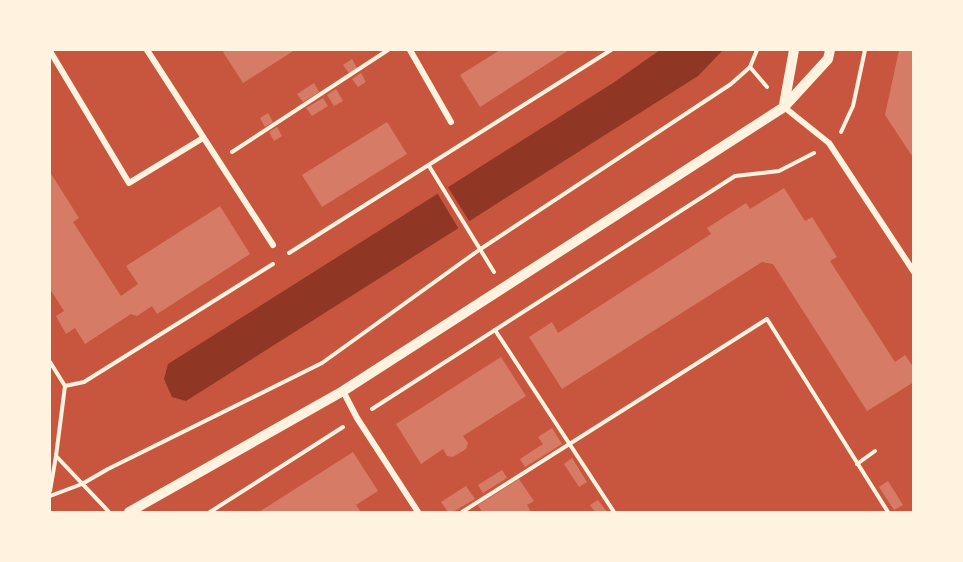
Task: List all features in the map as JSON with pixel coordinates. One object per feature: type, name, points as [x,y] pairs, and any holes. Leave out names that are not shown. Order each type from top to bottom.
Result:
[{"type":"street","points":[[147,50],[273,245]]},
{"type":"street","points":[[410,50],[451,122]]},
{"type":"street","points":[[784,107],[794,50]]},
{"type":"street","points":[[129,513],[343,391],[784,107],[828,59],[830,50]]},
{"type":"street","points":[[50,51],[129,183],[203,138]]},
{"type":"street","points":[[784,107],[829,143],[914,273]]},
{"type":"street","points":[[343,391],[357,418],[418,513]]},
{"type":"path","points":[[219,161],[388,50]]},
{"type":"path","points":[[284,257],[611,50]]},
{"type":"path","points":[[50,362],[65,386],[50,494],[82,484],[119,463],[322,363],[479,250],[731,84],[750,67],[758,50]]},
{"type":"path","points":[[210,513],[735,176],[779,171],[807,158],[829,143],[843,129],[852,106],[865,50]]},
{"type":"path","points":[[429,166],[472,238]]},
{"type":"path","points":[[65,386],[84,382],[274,263]]},
{"type":"path","points":[[462,513],[767,319],[888,513]]},
{"type":"path","points":[[495,330],[614,513]]},
{"type":"path","points":[[857,464],[875,451]]},
{"type":"path","points":[[56,456],[110,513]]},
{"type":"shaded area","points":[[660,50],[723,50],[698,76],[186,401],[172,397],[164,379],[168,364],[613,83]]},
{"type":"pier","points":[[446,184],[471,224],[460,231],[436,191]]},
{"type":"building","points":[[226,50],[295,50],[243,83],[223,52]]},
{"type":"building","points":[[500,50],[569,50],[480,107],[460,75]]},
{"type":"building","points":[[899,50],[914,50],[914,159],[885,115]]},
{"type":"building","points":[[352,59],[357,68],[349,73],[343,65]]},
{"type":"building","points":[[361,73],[366,82],[358,87],[352,79]]},
{"type":"building","points":[[314,83],[319,92],[303,102],[297,94]]},
{"type":"building","points":[[336,89],[343,101],[334,106],[327,95]]},
{"type":"building","points":[[323,98],[328,106],[312,116],[306,108]]},
{"type":"building","points":[[268,113],[273,122],[265,127],[260,118]]},
{"type":"building","points":[[387,122],[407,154],[322,207],[302,175]]},
{"type":"building","points":[[277,127],[282,136],[274,141],[269,132]]},
{"type":"building","points":[[50,172],[79,218],[73,222],[121,296],[138,284],[126,266],[220,206],[250,254],[157,314],[152,306],[137,316],[131,314],[85,344],[75,328],[66,334],[56,316],[64,311],[50,289]]},
{"type":"building","points":[[784,188],[805,221],[812,217],[837,257],[830,261],[895,362],[905,355],[914,368],[914,382],[867,411],[773,264],[762,262],[562,389],[529,337],[552,322],[558,333],[711,234],[707,228],[746,203],[750,209]]},
{"type":"building","points":[[501,357],[526,396],[463,436],[468,443],[466,449],[453,457],[447,456],[443,449],[421,464],[396,424]]},
{"type":"building","points":[[552,428],[562,444],[525,467],[520,459],[543,444],[538,437]]},
{"type":"building","points":[[353,452],[378,491],[356,505],[361,512],[259,512]]},
{"type":"building","points":[[572,458],[587,482],[579,487],[564,464]]},
{"type":"building","points":[[502,470],[507,478],[483,493],[478,485]]},
{"type":"building","points":[[519,479],[534,501],[527,505],[531,512],[482,512],[478,505]]},
{"type":"building","points":[[888,481],[903,505],[894,510],[879,487]]},
{"type":"building","points":[[466,486],[475,499],[453,512],[448,512],[441,502]]},
{"type":"building","points":[[598,500],[607,512],[595,512],[590,505]]}]
